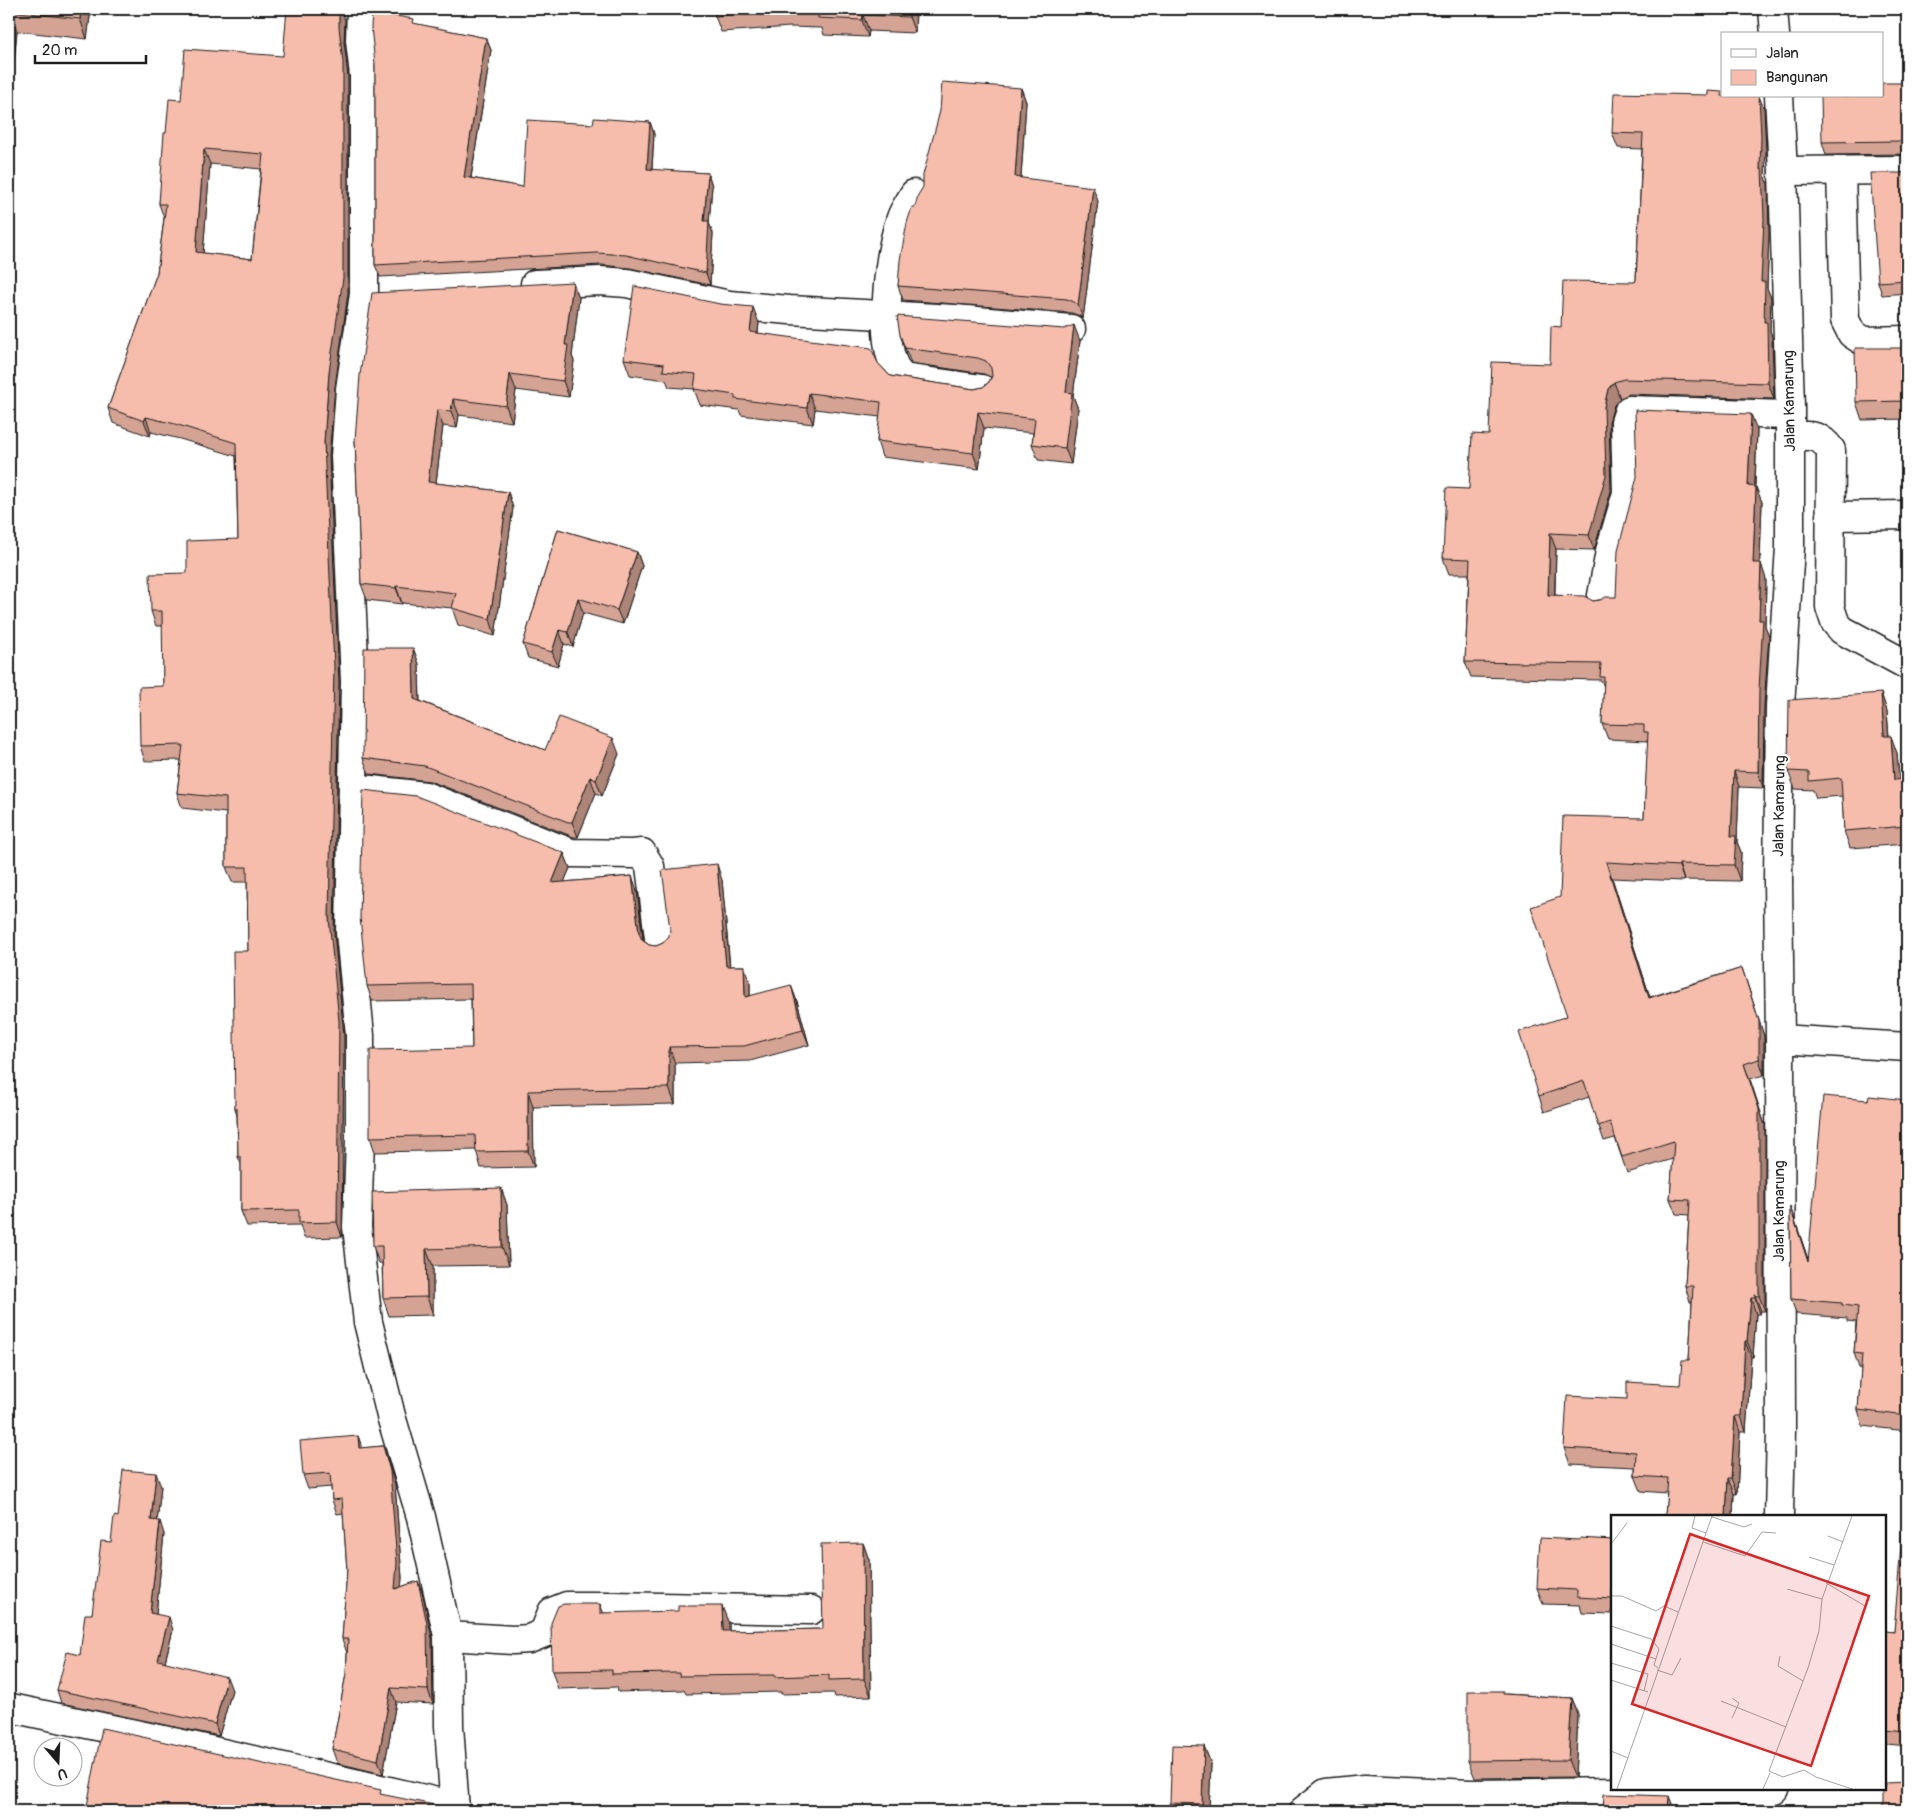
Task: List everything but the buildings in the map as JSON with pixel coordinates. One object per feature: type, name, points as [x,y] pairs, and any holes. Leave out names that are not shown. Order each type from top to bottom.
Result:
[{"type":"street","points":[[10,1708],[187,1745],[455,1808],[449,1726],[448,1636],[421,1518],[391,1416],[367,1313],[357,1228],[360,1139],[360,1035],[350,933],[354,637],[345,456],[350,389],[374,293],[364,132],[364,76],[360,40],[361,9]]},
{"type":"street","points":[[1773,9],[1775,32]]},
{"type":"street","name":"Jalan Kamarung","points":[[1779,98],[1790,426],[1790,547],[1780,706],[1778,882],[1781,1430],[1779,1515]]},
{"type":"street","points":[[1841,170],[1845,320],[1852,334],[1863,341],[1907,340]]},
{"type":"street","points":[[1783,171],[1907,170]]},
{"type":"street","points":[[914,194],[897,230],[885,315],[891,355],[896,370],[903,378],[982,389]]},
{"type":"street","points":[[512,286],[600,281],[627,283],[729,305],[1071,329]]},
{"type":"street","points":[[1601,601],[1610,552],[1628,493],[1625,422],[1629,410],[1790,426],[1824,441],[1830,450],[1830,607],[1835,622],[1842,630],[1907,665]]},
{"type":"street","points":[[1830,516],[1907,515]]},
{"type":"street","points":[[353,788],[425,796],[571,852],[642,853],[650,866],[660,946]]},
{"type":"street","points":[[1780,1039],[1907,1046]]},
{"type":"street","points":[[448,1636],[513,1640],[530,1639],[544,1633],[552,1612],[567,1606],[811,1610]]},
{"type":"street","points":[[1303,1811],[1326,1793],[1365,1789],[1470,1794],[1775,1797]]}]
